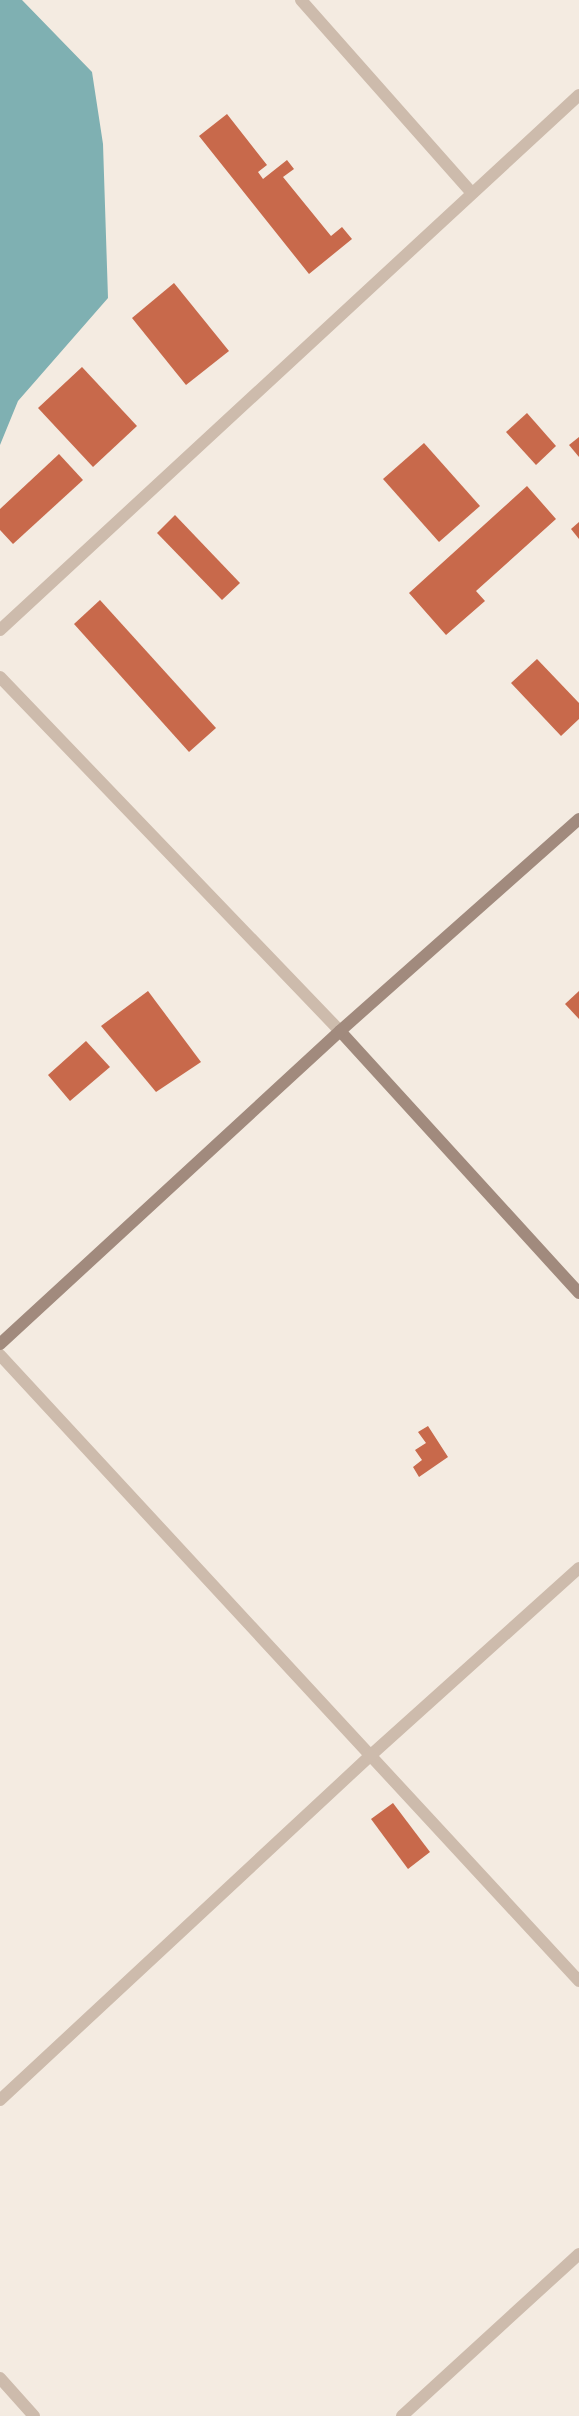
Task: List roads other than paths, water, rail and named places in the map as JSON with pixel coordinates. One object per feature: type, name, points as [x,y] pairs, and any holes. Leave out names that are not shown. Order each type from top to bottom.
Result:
[{"type":"street","points":[[301,0],[472,192]]},
{"type":"street","points":[[0,630],[579,95]]},
{"type":"street","points":[[0,677],[340,1031],[579,1293]]},
{"type":"street","points":[[0,1344],[340,1031],[579,820]]},
{"type":"street","points":[[0,1355],[579,1981]]},
{"type":"street","points":[[0,2100],[371,1756],[579,1568]]},
{"type":"street","points":[[402,2416],[579,2254]]},
{"type":"street","points":[[0,2378],[34,2416]]},
{"type":"water","points":[[0,0],[22,0],[92,72],[103,144],[108,298],[18,401],[0,445]]}]
